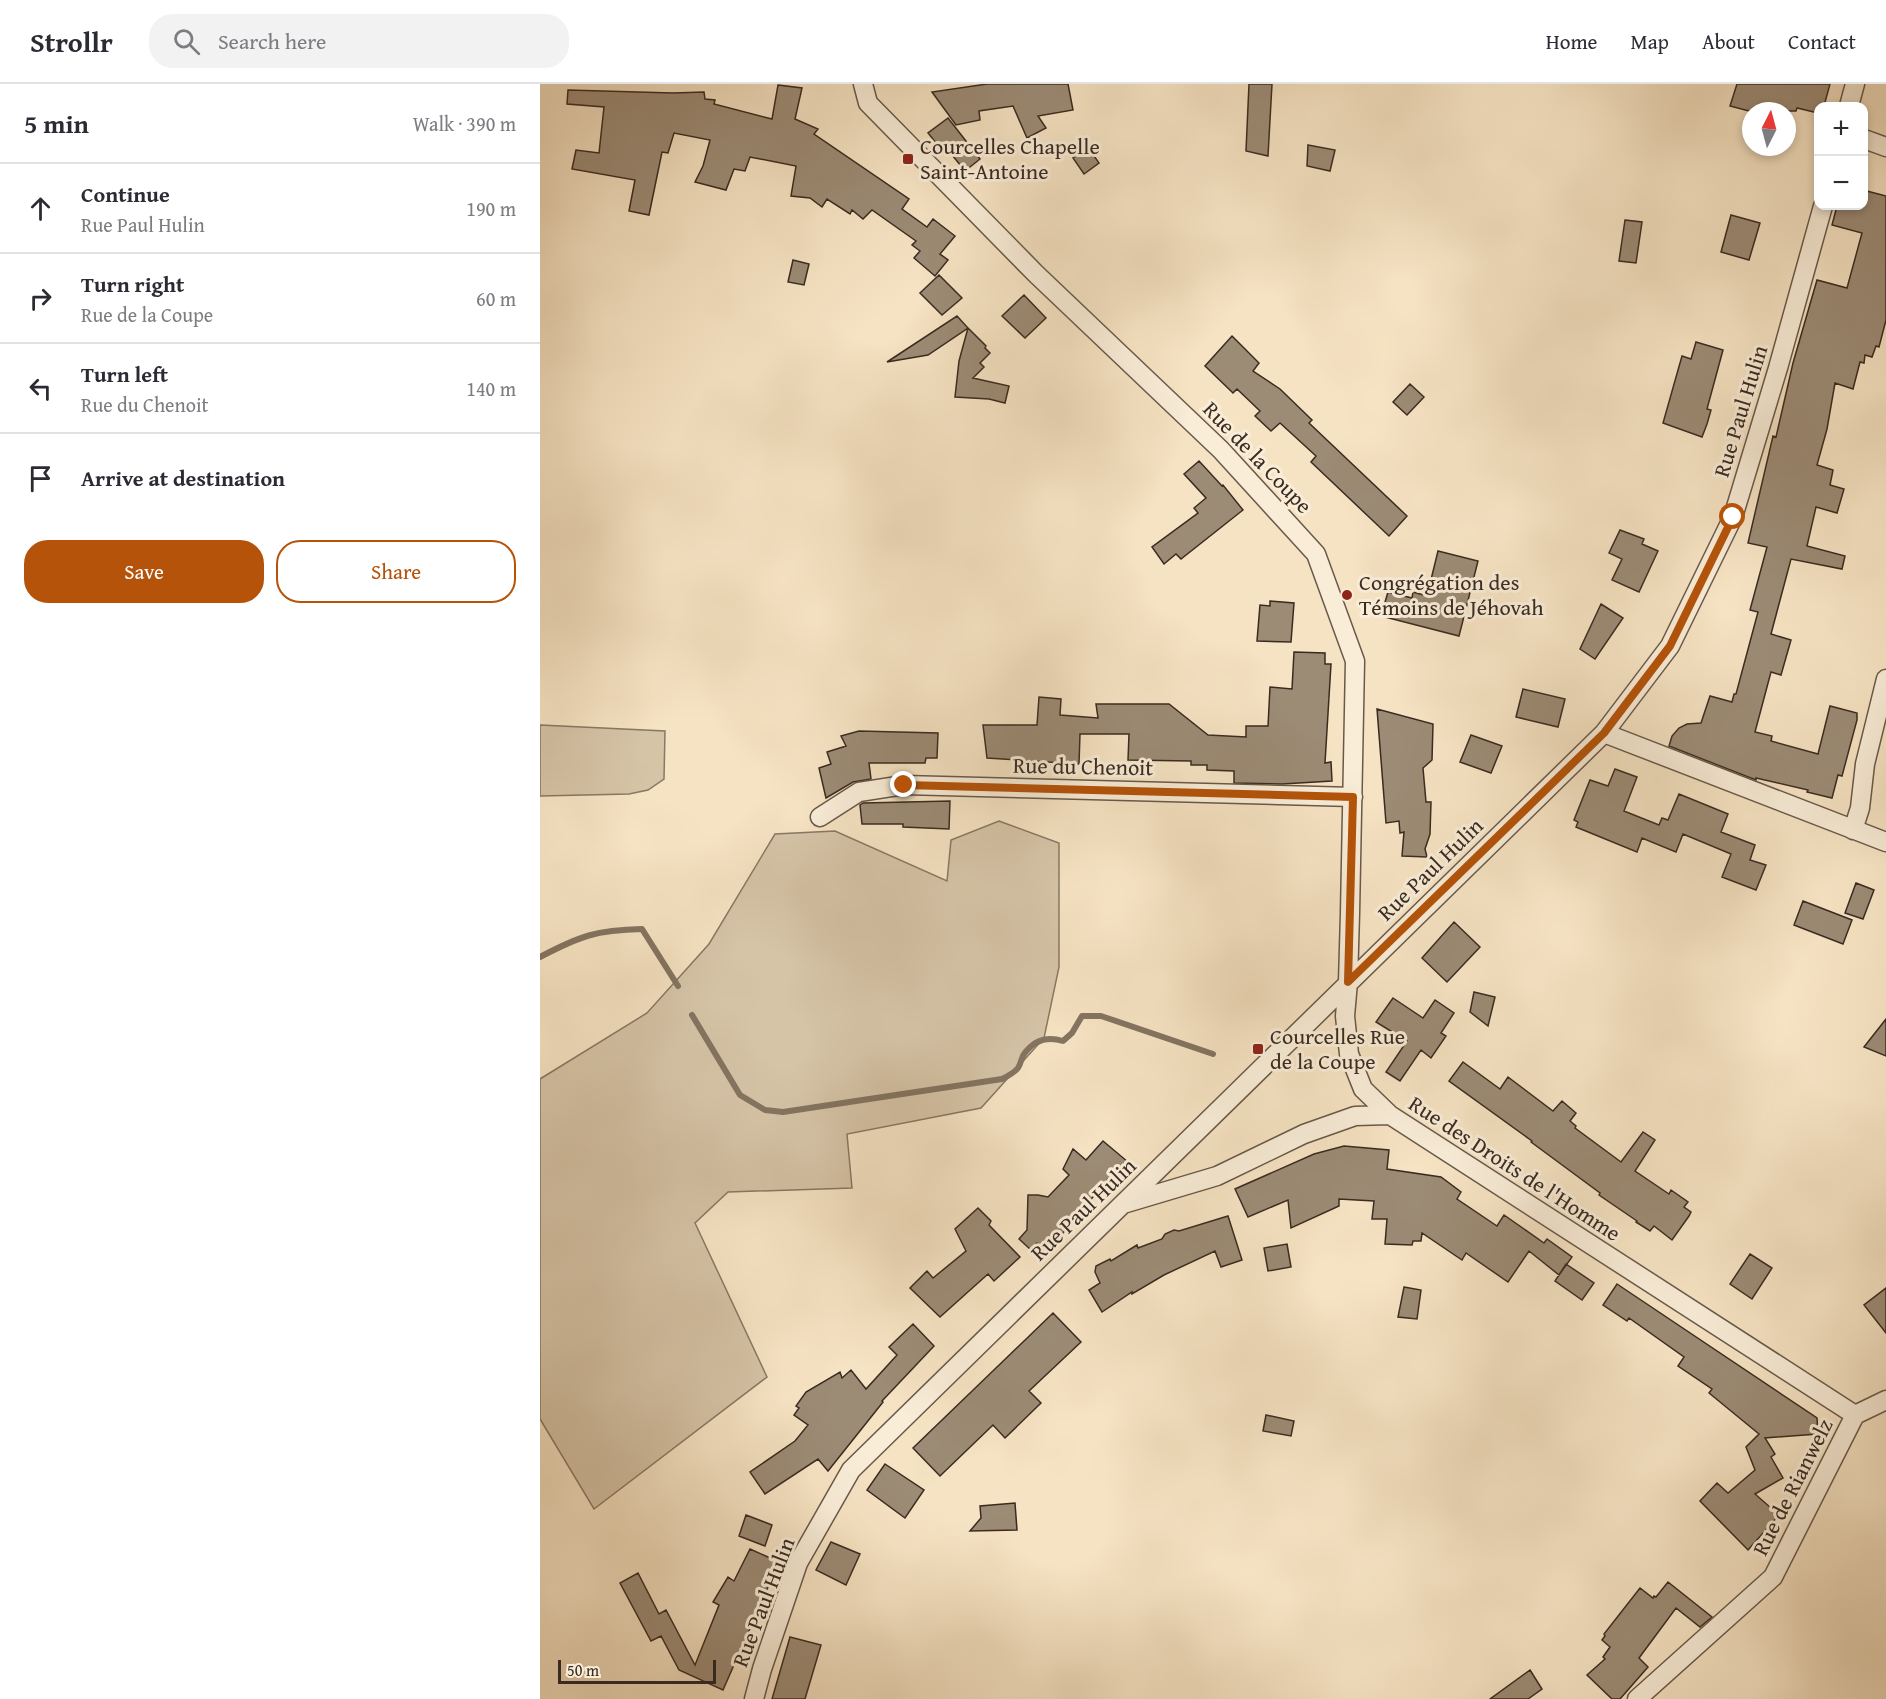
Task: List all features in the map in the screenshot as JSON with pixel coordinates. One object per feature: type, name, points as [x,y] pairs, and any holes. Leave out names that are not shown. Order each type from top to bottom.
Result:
[{"type":"street","name":"Rue de la Coupe","points":[[863,84],[868,104],[1036,274],[1221,450],[1316,554],[1355,661],[1348,982],[1345,1016],[1349,1054],[1363,1089],[1390,1115]]},
{"type":"street","points":[[1850,102],[1854,84]]},
{"type":"street","points":[[1868,141],[1886,147]]},
{"type":"street","name":"Rue Paul Hulin","points":[[754,1699],[798,1563],[851,1470],[1604,733],[1670,646],[1733,517],[1778,368],[1821,210]]},
{"type":"street","points":[[1853,830],[1860,808],[1864,764],[1886,679]]},
{"type":"street","points":[[1604,733],[1886,842]]},
{"type":"street","name":"Rue du Chenoit","points":[[820,817],[859,792],[904,785],[1353,797]]},
{"type":"street","name":"Rue des Droits de l'Homme","points":[[1121,1205],[1217,1176],[1304,1134],[1355,1116],[1390,1115],[1855,1415]]},
{"type":"street","name":"Rue de Rianwelz","points":[[1637,1699],[1773,1577],[1855,1415],[1886,1400]]},
{"type":"shaded area","points":[[540,725],[665,731],[664,779],[648,790],[629,794],[540,796]]},
{"type":"shaded area","points":[[999,821],[1059,843],[1059,967],[1044,1038],[981,1108],[847,1134],[852,1188],[728,1192],[695,1223],[767,1377],[594,1509],[540,1419],[540,1079],[647,1013],[709,944],[775,834],[835,831],[947,881],[951,840]]},
{"type":"building","points":[[987,84],[1068,84],[1073,110],[1038,116],[1046,128],[1027,138],[1013,106],[979,111],[980,120],[956,125],[932,92]]},
{"type":"building","points":[[1249,84],[1272,84],[1268,156],[1246,151]]},
{"type":"building","points":[[1737,84],[1830,84],[1825,102],[1814,102],[1814,112],[1797,108],[1796,111],[1796,102],[1742,102],[1742,109],[1730,106]]},
{"type":"building","points":[[778,85],[802,88],[795,119],[818,129],[814,134],[909,199],[902,209],[927,227],[933,219],[955,236],[940,254],[948,260],[935,276],[914,258],[920,251],[912,245],[916,241],[872,210],[863,219],[852,210],[850,214],[827,199],[822,207],[810,198],[791,196],[796,166],[750,157],[745,171],[734,169],[726,190],[695,182],[703,166],[710,140],[674,133],[668,153],[662,152],[649,215],[629,211],[635,180],[572,169],[576,150],[599,153],[604,107],[567,104],[568,90],[704,92],[705,99],[715,100],[714,104],[772,119]]},
{"type":"building","points":[[948,118],[980,159],[965,171],[944,145],[940,148],[928,133]]},
{"type":"building","points":[[1308,145],[1335,150],[1330,171],[1307,166]]},
{"type":"building","points":[[1088,147],[1099,163],[1084,174],[1073,158]]},
{"type":"building","points":[[1868,191],[1886,196],[1886,320],[1879,347],[1876,346],[1872,357],[1865,355],[1864,363],[1860,362],[1853,389],[1835,383],[1827,429],[1817,465],[1833,470],[1830,485],[1844,489],[1837,513],[1816,507],[1807,546],[1845,556],[1842,569],[1791,559],[1771,634],[1791,640],[1781,675],[1771,672],[1755,732],[1772,736],[1771,741],[1818,754],[1830,706],[1857,713],[1842,776],[1838,775],[1832,798],[1807,792],[1808,790],[1756,778],[1756,780],[1669,746],[1672,736],[1679,728],[1687,724],[1701,723],[1710,696],[1732,702],[1736,694],[1758,612],[1750,610],[1767,547],[1748,543],[1773,436],[1776,437],[1793,363],[1817,280],[1847,288],[1862,233],[1832,225],[1836,210],[1868,210]]},
{"type":"building","points":[[1731,215],[1760,223],[1749,260],[1721,252]]},
{"type":"building","points":[[1625,220],[1642,222],[1636,263],[1619,261]]},
{"type":"building","points":[[793,260],[809,264],[804,285],[788,282]]},
{"type":"building","points":[[939,275],[962,298],[942,315],[920,293]]},
{"type":"building","points":[[1024,295],[1046,318],[1025,338],[1002,316]]},
{"type":"building","points":[[957,316],[968,328],[928,355],[887,362]]},
{"type":"building","points":[[968,328],[990,353],[980,363],[984,367],[973,378],[1009,386],[1005,403],[989,399],[955,397],[959,361]]},
{"type":"building","points":[[1232,336],[1259,363],[1253,371],[1280,389],[1312,420],[1309,423],[1407,516],[1389,536],[1311,462],[1316,456],[1280,423],[1271,431],[1255,416],[1260,411],[1237,389],[1233,393],[1205,366]]},
{"type":"building","points":[[1696,342],[1723,350],[1707,409],[1711,410],[1702,437],[1663,423],[1682,356],[1691,359]]},
{"type":"building","points":[[1410,384],[1424,397],[1407,415],[1393,402]]},
{"type":"building","points":[[1199,461],[1223,485],[1243,510],[1181,559],[1176,554],[1164,564],[1152,547],[1198,513],[1194,508],[1206,498],[1184,474]]},
{"type":"building","points":[[1620,530],[1644,539],[1642,544],[1658,551],[1639,592],[1612,580],[1622,559],[1609,553]]},
{"type":"building","points":[[1438,551],[1478,561],[1459,636],[1381,616],[1388,592],[1412,598],[1413,592],[1427,596]]},
{"type":"building","points":[[1270,601],[1294,603],[1291,642],[1257,641],[1260,605],[1270,606]]},
{"type":"building","points":[[1601,604],[1623,618],[1595,659],[1580,649]]},
{"type":"building","points":[[1294,652],[1325,653],[1325,664],[1331,664],[1325,763],[1331,762],[1332,781],[1282,784],[1234,783],[1234,771],[1207,770],[1207,765],[1191,765],[1191,761],[1128,760],[1129,734],[1080,734],[1079,764],[987,758],[983,725],[1037,725],[1039,697],[1061,699],[1060,715],[1098,718],[1096,704],[1169,704],[1208,735],[1246,737],[1246,726],[1268,726],[1270,687],[1292,689]]},
{"type":"building","points":[[1523,689],[1565,699],[1558,727],[1516,717]]},
{"type":"building","points":[[1377,709],[1433,724],[1432,760],[1423,768],[1426,802],[1431,802],[1430,834],[1425,849],[1427,857],[1402,856],[1404,832],[1400,833],[1399,821],[1386,823]]},
{"type":"building","points":[[859,731],[938,733],[937,758],[926,758],[925,763],[869,763],[871,779],[853,782],[826,798],[819,768],[831,764],[827,752],[846,746],[841,736]]},
{"type":"building","points":[[1471,735],[1502,746],[1491,773],[1460,762]]},
{"type":"building","points":[[1615,769],[1637,777],[1624,811],[1659,825],[1662,818],[1668,820],[1679,794],[1728,814],[1721,832],[1755,845],[1750,860],[1766,865],[1756,890],[1722,877],[1731,854],[1683,834],[1676,852],[1642,838],[1637,852],[1576,827],[1578,822],[1574,820],[1590,780],[1608,786]]},
{"type":"building","points":[[950,801],[949,829],[903,827],[903,824],[862,824],[860,805],[863,803]]},
{"type":"building","points":[[1856,883],[1874,890],[1863,919],[1845,913]]},
{"type":"building","points":[[1803,901],[1852,920],[1843,944],[1794,925]]},
{"type":"building","points":[[1454,922],[1480,947],[1447,982],[1422,958]]},
{"type":"building","points":[[1474,992],[1495,997],[1488,1026],[1470,1012]]},
{"type":"building","points":[[1393,998],[1423,1018],[1435,1000],[1454,1013],[1441,1033],[1446,1036],[1431,1058],[1421,1050],[1400,1081],[1386,1072],[1407,1041],[1376,1022]]},
{"type":"building","points":[[1886,1019],[1886,1056],[1864,1047]]},
{"type":"building","points":[[1463,1062],[1500,1089],[1508,1077],[1553,1111],[1562,1101],[1576,1113],[1570,1121],[1576,1126],[1575,1128],[1621,1162],[1643,1132],[1655,1140],[1635,1171],[1669,1194],[1671,1190],[1688,1202],[1684,1207],[1691,1212],[1672,1240],[1654,1226],[1650,1231],[1636,1222],[1532,1141],[1449,1081]]},
{"type":"building","points":[[1103,1141],[1128,1162],[1117,1176],[1113,1173],[1047,1252],[1037,1243],[1031,1250],[1019,1239],[1027,1230],[1028,1195],[1048,1197],[1069,1175],[1063,1169],[1073,1149],[1086,1160]]},
{"type":"building","points":[[1344,1146],[1389,1150],[1387,1169],[1441,1177],[1461,1192],[1457,1199],[1497,1226],[1504,1215],[1544,1243],[1547,1239],[1572,1257],[1559,1275],[1529,1251],[1508,1282],[1466,1253],[1462,1260],[1422,1233],[1421,1241],[1413,1241],[1412,1245],[1385,1244],[1387,1219],[1372,1219],[1374,1201],[1339,1199],[1339,1206],[1291,1228],[1288,1200],[1248,1217],[1235,1189],[1314,1154]]},
{"type":"building","points":[[978,1208],[991,1221],[989,1225],[1020,1257],[994,1281],[988,1274],[940,1317],[910,1288],[927,1271],[933,1278],[966,1251],[955,1229]]},
{"type":"building","points":[[1228,1216],[1242,1260],[1221,1267],[1215,1251],[1164,1275],[1132,1294],[1132,1292],[1102,1312],[1089,1290],[1100,1283],[1095,1272],[1096,1266],[1110,1259],[1111,1261],[1137,1245],[1138,1248],[1162,1239],[1165,1234],[1174,1230],[1179,1231]]},
{"type":"building","points":[[1287,1244],[1291,1267],[1268,1271],[1264,1248]]},
{"type":"building","points":[[1750,1254],[1772,1268],[1752,1299],[1730,1284]]},
{"type":"building","points":[[1566,1264],[1594,1283],[1582,1300],[1555,1281]]},
{"type":"building","points":[[1617,1284],[1817,1418],[1818,1434],[1765,1438],[1775,1454],[1771,1457],[1783,1478],[1755,1494],[1779,1515],[1748,1550],[1700,1501],[1717,1483],[1728,1493],[1755,1470],[1746,1447],[1759,1434],[1709,1393],[1712,1389],[1678,1366],[1684,1357],[1629,1318],[1627,1321],[1603,1305]]},
{"type":"building","points":[[1404,1287],[1421,1290],[1417,1319],[1398,1317]]},
{"type":"building","points":[[1886,1288],[1886,1333],[1864,1305]]},
{"type":"building","points":[[1053,1313],[1081,1342],[1029,1391],[1041,1403],[1005,1438],[993,1425],[940,1476],[913,1448]]},
{"type":"building","points":[[913,1324],[934,1346],[882,1401],[828,1471],[818,1459],[765,1494],[750,1472],[795,1441],[808,1425],[794,1415],[799,1408],[796,1406],[806,1392],[840,1372],[842,1378],[851,1370],[866,1389],[897,1355],[889,1347]]},
{"type":"building","points":[[1266,1415],[1294,1421],[1291,1436],[1263,1431]]},
{"type":"building","points":[[885,1464],[924,1490],[905,1518],[867,1490]]},
{"type":"building","points":[[1015,1503],[1017,1530],[970,1531],[981,1518],[980,1506]]},
{"type":"building","points":[[746,1515],[772,1525],[765,1546],[739,1536]]},
{"type":"building","points":[[831,1542],[860,1554],[846,1585],[816,1570]]},
{"type":"building","points":[[750,1549],[779,1562],[723,1690],[679,1670],[661,1636],[651,1641],[620,1583],[638,1573],[659,1614],[666,1610],[695,1665],[719,1605],[713,1602],[728,1577],[734,1581]]},
{"type":"building","points":[[1668,1582],[1712,1617],[1700,1627],[1676,1608],[1639,1658],[1648,1667],[1620,1699],[1612,1699],[1587,1675],[1605,1659],[1603,1657],[1610,1647],[1602,1640],[1604,1634],[1640,1588],[1653,1598]]},
{"type":"building","points":[[790,1637],[821,1645],[805,1699],[772,1699]]},
{"type":"building","points":[[1530,1670],[1542,1689],[1528,1699],[1490,1699]]},
{"type":"waterway","points":[[540,957],[589,936],[612,931],[642,929],[678,986]]},
{"type":"waterway","points":[[692,1015],[740,1095],[765,1110],[783,1112],[1002,1079],[1016,1070],[1024,1054],[1037,1042],[1046,1039],[1063,1041],[1072,1033],[1082,1016],[1101,1016],[1213,1054]]},
{"type":"place","name":"Courcelles Chapelle Saint-Antoine","points":[[908,159]]},
{"type":"place","name":"Congrégation des Témoins de Jéhovah","points":[[1347,595]]},
{"type":"place","name":"Courcelles Rue de la Coupe","points":[[1258,1049]]},
{"type":"route","points":[[904,785],[1353,797],[1348,982],[1604,733],[1670,646],[1733,517]]}]
